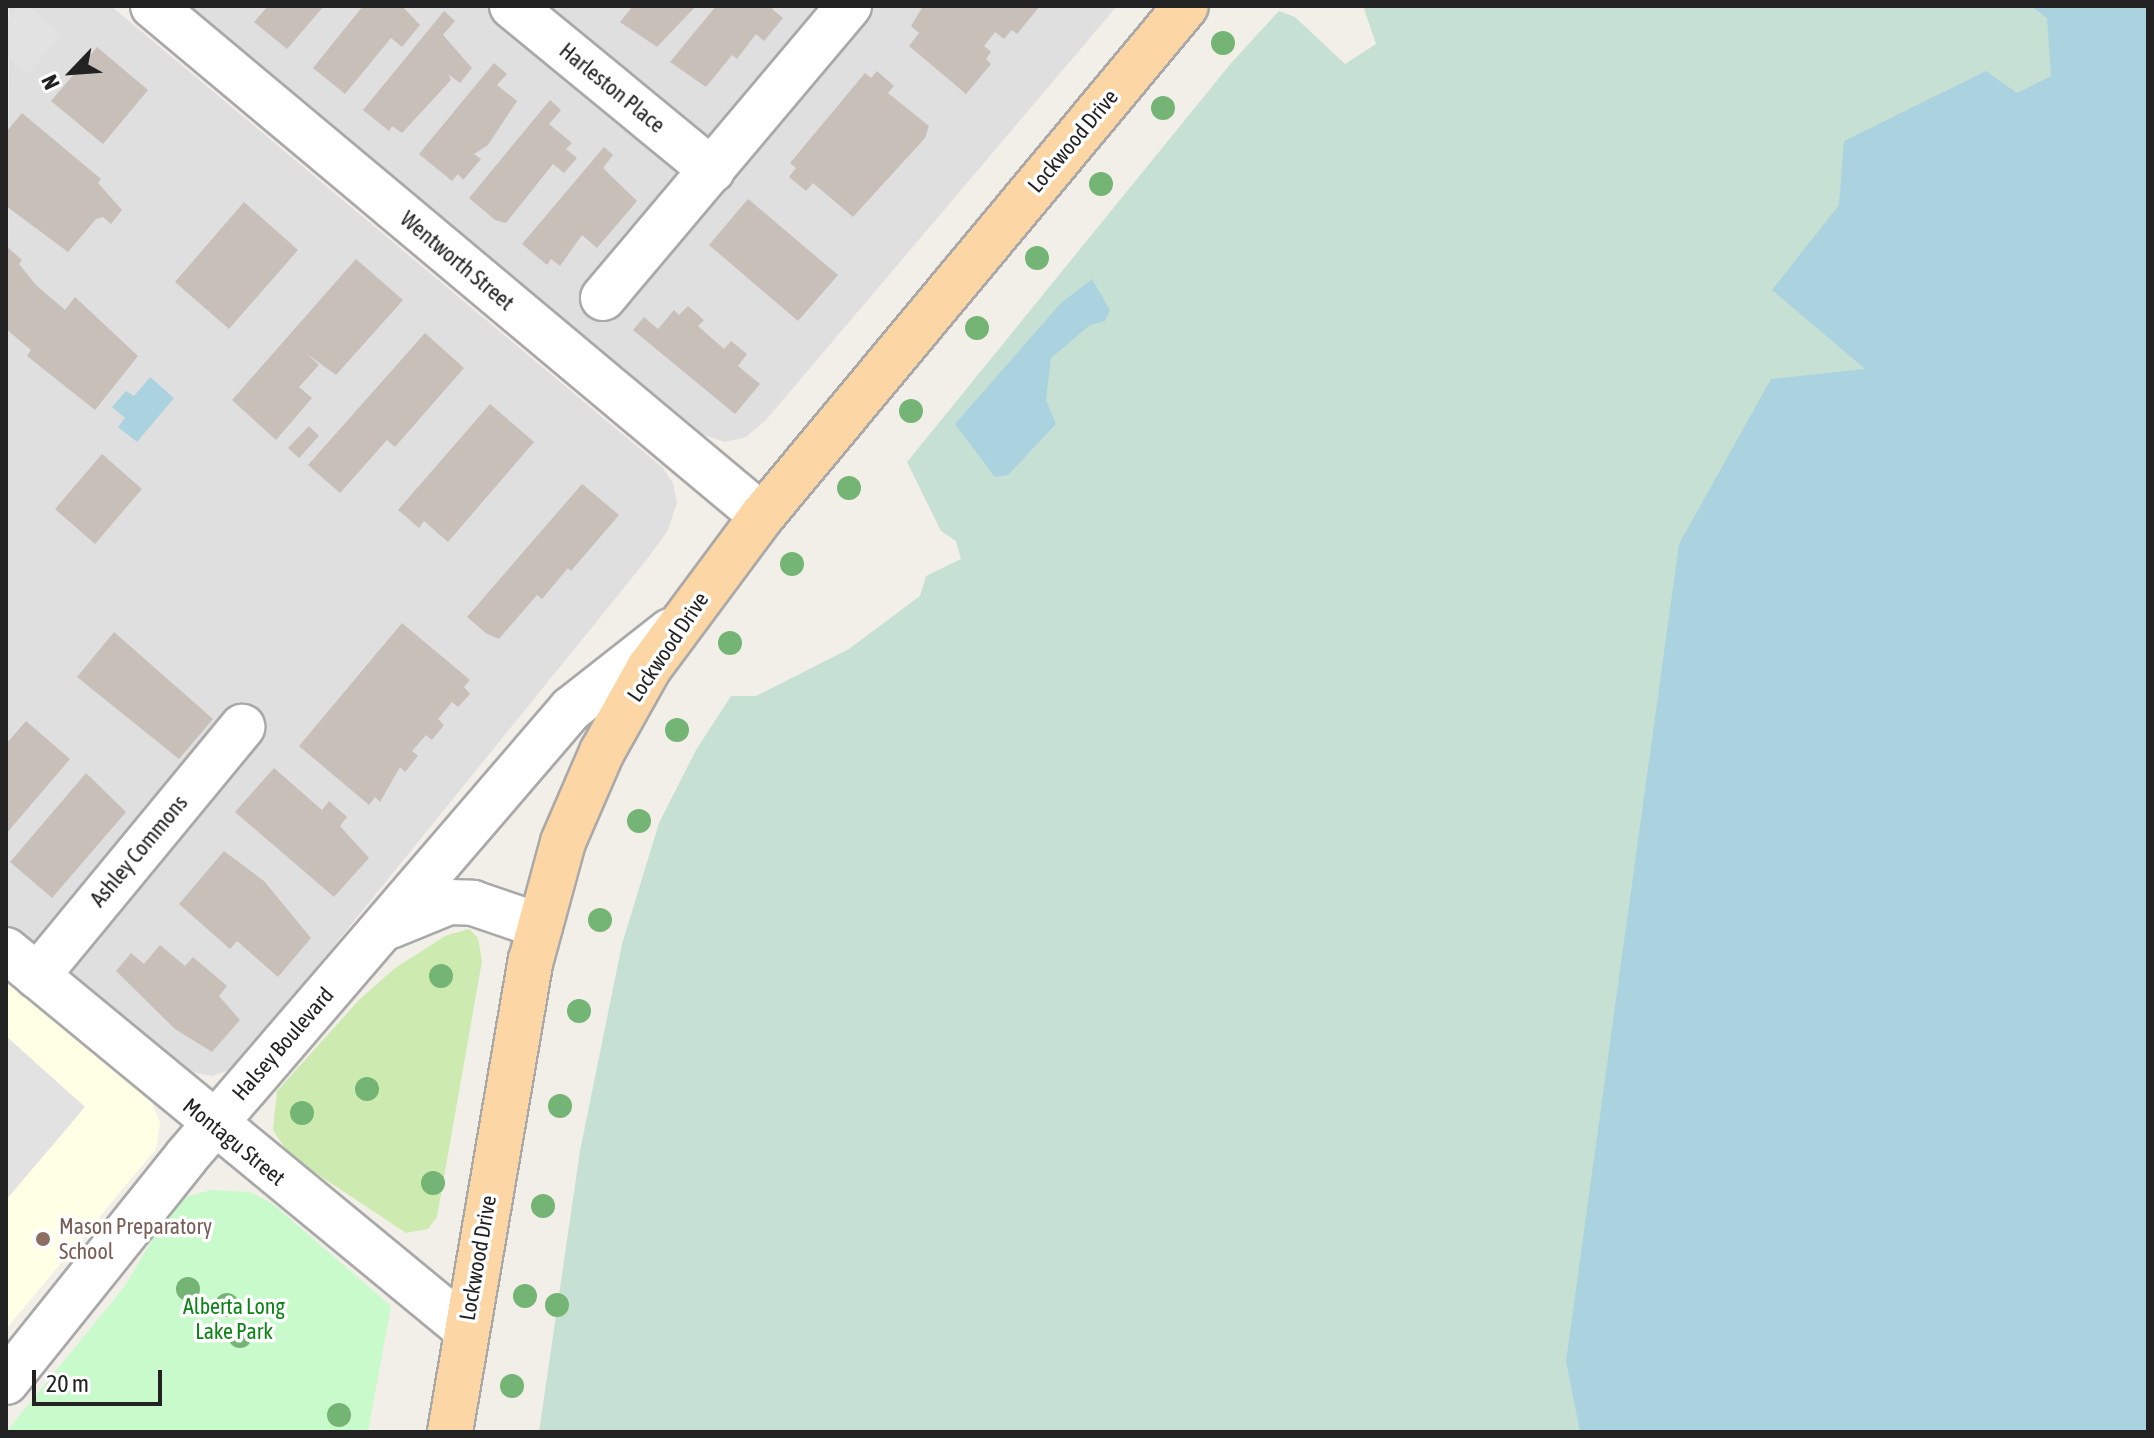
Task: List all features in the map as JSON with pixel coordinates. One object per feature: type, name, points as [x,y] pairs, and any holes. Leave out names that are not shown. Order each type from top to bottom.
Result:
[{"type":"main road","name":"Lockwood Drive","points":[[450,1432],[540,926],[563,842],[602,752],[649,668],[762,516],[1186,6]]},
{"type":"street","name":"Wentworth Street","points":[[153,6],[762,516]]},
{"type":"street","name":"Harleston Place","points":[[512,6],[712,170]]},
{"type":"street","points":[[603,298],[849,6]]},
{"type":"street","name":"Halsey Boulevard","points":[[6,1382],[54,1316],[213,1125],[571,709],[685,619]]},
{"type":"street","name":"Ashley Commons","points":[[21,963],[242,727]]},
{"type":"street","name":"Halsey Boulevard","points":[[381,931],[449,902],[473,903],[540,926]]},
{"type":"street","name":"Montagu Street","points":[[21,963],[213,1125],[466,1329]]},
{"type":"shaded area","points":[[9,6],[111,6],[663,468],[673,483],[677,503],[667,532],[644,563],[235,1068],[212,1076],[188,1071],[6,924]]},
{"type":"shaded area","points":[[19,6],[28,6],[62,34],[28,74],[6,55],[6,21]]},
{"type":"shaded area","points":[[189,6],[1117,6],[766,420],[746,437],[725,442],[704,435]]},
{"type":"shaded area","points":[[1363,6],[2073,6],[1663,1432],[539,1432],[580,1151],[622,944],[659,823],[696,750],[731,696],[756,696],[849,649],[920,596],[926,576],[961,559],[956,541],[941,531],[907,462],[1232,62],[1279,11],[1295,17],[1345,64],[1376,44]]},
{"type":"shaded area","name":"Mason Preparatory School","points":[[6,978],[151,1101],[160,1122],[156,1149],[6,1329]]},
{"type":"shaded area","points":[[6,1036],[85,1107],[6,1200]]},
{"type":"green space","points":[[469,929],[478,938],[482,961],[437,1217],[428,1229],[406,1233],[290,1156],[273,1130],[277,1091],[360,999],[395,968],[447,935]]},
{"type":"green space","name":"Alberta Long Lake Park","points":[[211,1190],[250,1192],[273,1204],[391,1306],[368,1432],[6,1432],[125,1286],[162,1223],[186,1197]]},
{"type":"water","points":[[2031,6],[2148,6],[2148,1432],[1580,1432],[1566,1361],[1679,544],[1771,379],[1865,369],[1772,290],[1839,205],[1844,141],[1986,71],[2017,93],[2051,76],[2047,18]]},
{"type":"water","points":[[1092,279],[1110,310],[1105,321],[1090,325],[1051,358],[1046,400],[1056,424],[1008,475],[995,477],[955,424],[1061,303]]},
{"type":"water","points":[[150,377],[174,398],[137,442],[118,427],[125,418],[112,407],[126,391],[134,396]]},
{"type":"building","points":[[268,6],[324,6],[287,49],[254,22]]},
{"type":"building","points":[[363,6],[402,6],[420,25],[402,47],[391,38],[345,94],[313,68]]},
{"type":"building","points":[[633,6],[696,6],[657,47],[620,22]]},
{"type":"building","points":[[716,6],[775,6],[772,9],[783,18],[764,41],[756,34],[737,59],[732,55],[706,87],[670,62]]},
{"type":"building","points":[[923,6],[1040,6],[1017,34],[1012,30],[1004,39],[995,32],[984,46],[991,52],[986,59],[991,64],[966,94],[909,46],[919,33],[911,26]]},
{"type":"building","points":[[444,11],[455,21],[443,35],[472,68],[460,83],[448,74],[451,80],[402,133],[392,126],[389,131],[363,110]]},
{"type":"building","points":[[97,47],[148,90],[103,144],[51,101]]},
{"type":"building","points":[[494,63],[507,74],[497,85],[517,101],[488,145],[474,154],[481,159],[463,180],[458,174],[452,181],[419,154]]},
{"type":"building","points":[[877,71],[894,86],[888,93],[929,126],[925,138],[853,217],[813,183],[806,191],[789,177],[796,168],[790,163],[865,73],[871,78]]},
{"type":"building","points":[[550,100],[561,110],[549,124],[572,143],[566,149],[577,158],[564,173],[553,164],[506,223],[495,220],[469,198]]},
{"type":"building","points":[[22,113],[101,179],[98,183],[122,210],[111,224],[103,217],[96,219],[68,252],[6,206],[6,132]]},
{"type":"building","points":[[604,147],[613,155],[603,168],[637,201],[597,248],[582,235],[560,266],[551,259],[547,265],[522,244]]},
{"type":"building","points":[[748,199],[838,275],[798,321],[709,245]]},
{"type":"building","points":[[244,202],[298,250],[229,329],[175,282]]},
{"type":"building","points":[[6,246],[22,260],[19,264],[36,285],[65,310],[75,297],[138,356],[95,410],[27,356],[31,350],[6,329]]},
{"type":"building","points":[[356,259],[403,300],[336,375],[307,354],[319,365],[299,387],[312,398],[276,440],[232,400]]},
{"type":"building","points":[[688,306],[704,320],[698,326],[724,349],[731,341],[747,354],[738,366],[760,384],[735,414],[633,330],[644,317],[658,329],[674,310],[679,315]]},
{"type":"building","points":[[425,333],[464,368],[395,447],[387,440],[340,493],[308,465]]},
{"type":"building","points":[[490,404],[534,442],[448,542],[424,521],[419,528],[398,510]]},
{"type":"building","points":[[309,426],[319,436],[299,458],[288,448]]},
{"type":"building","points":[[102,454],[142,489],[95,544],[55,509]]},
{"type":"building","points":[[582,484],[619,515],[571,571],[568,568],[542,599],[537,595],[499,639],[487,634],[467,617]]},
{"type":"building","points":[[402,623],[470,680],[464,687],[470,694],[458,707],[452,702],[438,719],[444,725],[432,740],[426,735],[412,751],[418,756],[405,772],[400,767],[380,802],[375,797],[369,805],[299,746]]},
{"type":"building","points":[[114,632],[213,719],[179,759],[77,677]]},
{"type":"building","points":[[26,721],[70,759],[6,834],[6,744]]},
{"type":"building","points":[[274,768],[322,810],[329,801],[347,817],[340,826],[369,858],[334,897],[235,812]]},
{"type":"building","points":[[86,773],[126,812],[52,898],[10,862]]},
{"type":"building","points":[[224,851],[264,881],[311,938],[278,977],[237,941],[230,949],[179,904]]},
{"type":"building","points":[[160,945],[185,966],[193,957],[227,986],[219,996],[240,1020],[212,1052],[175,1029],[116,971],[131,953],[144,964]]},
{"type":"place","name":"Mason Preparatory School","points":[[43,1239]]}]
